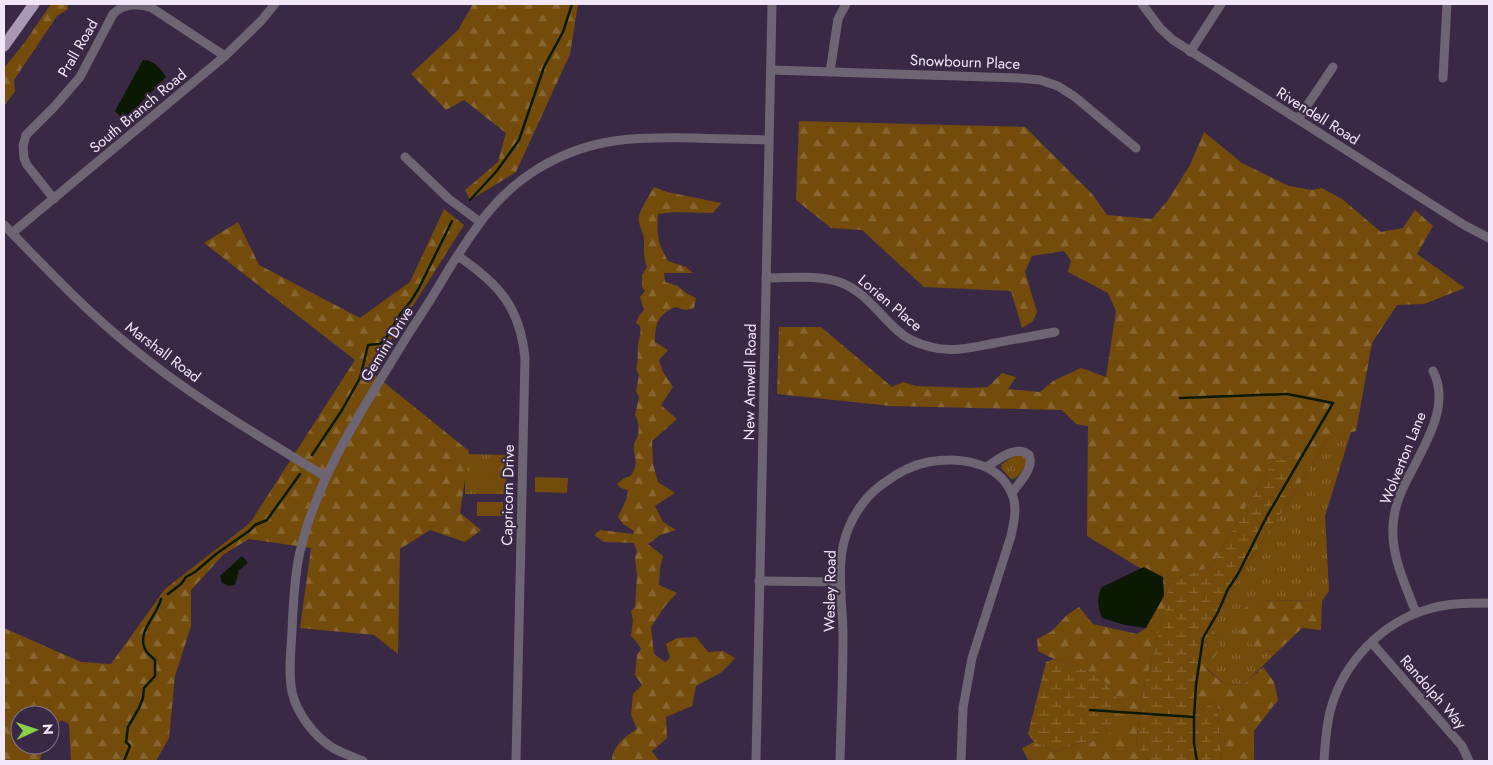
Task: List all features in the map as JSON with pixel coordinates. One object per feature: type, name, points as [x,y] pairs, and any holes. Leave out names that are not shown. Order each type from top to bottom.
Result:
[{"type":"main road","points":[[4,46],[34,4]]},
{"type":"street","name":"Prall Road","points":[[54,199],[27,165],[23,146],[26,135],[80,77],[113,14],[118,9],[140,4],[152,8],[225,56]]},
{"type":"street","name":"South Branch Road","points":[[12,233],[225,56],[248,35],[275,4]]},
{"type":"street","name":"New Amwell Road","points":[[756,761],[772,4]]},
{"type":"street","points":[[830,72],[838,19],[846,4]]},
{"type":"street","name":"Rivendell Road","points":[[1142,4],[1160,28],[1190,52],[1464,225],[1489,238]]},
{"type":"street","points":[[1190,52],[1220,4]]},
{"type":"street","points":[[1443,78],[1447,4]]},
{"type":"street","points":[[1298,119],[1333,66]]},
{"type":"street","name":"Snowbourn Place","points":[[771,70],[1040,80],[1058,86],[1075,96],[1136,148]]},
{"type":"street","name":"Gemini Drive","points":[[363,761],[330,746],[303,719],[294,701],[290,682],[296,573],[309,520],[326,477],[359,415],[480,222],[505,194],[531,173],[558,158],[595,144],[638,137],[769,140]]},
{"type":"street","points":[[405,157],[449,199],[480,222]]},
{"type":"street","name":"Marshall Road","points":[[4,225],[54,278],[130,347],[198,395],[326,477]]},
{"type":"street","name":"Capricorn Drive","points":[[458,256],[480,271],[501,292],[519,325],[524,347],[516,761]]},
{"type":"street","name":"Lorien Place","points":[[766,278],[819,278],[843,283],[863,295],[896,330],[916,343],[933,348],[949,350],[967,348],[1055,332]]},
{"type":"street","name":"Wolverton Lane","points":[[1416,613],[1398,566],[1394,549],[1393,526],[1399,497],[1423,450],[1440,403],[1438,380],[1433,371]]},
{"type":"street","points":[[962,761],[962,716],[972,658],[1011,536],[1015,519],[1012,493],[1031,462],[1029,454],[1021,450],[1013,451],[986,467]]},
{"type":"street","name":"Wesley Road","points":[[840,761],[843,634],[840,564],[848,528],[856,512],[882,484],[908,468],[928,462],[952,460],[973,462],[996,473],[1012,493]]},
{"type":"street","points":[[759,581],[840,582]]},
{"type":"street","points":[[1324,761],[1326,732],[1331,708],[1337,692],[1356,658],[1384,631],[1416,613],[1430,608],[1451,604],[1489,603]]},
{"type":"street","name":"Randolph Way","points":[[1372,643],[1462,746],[1470,761]]},
{"type":"green space","points":[[51,4],[67,4],[68,9],[57,16],[14,80],[15,91],[4,106],[4,68],[25,42]]},
{"type":"green space","points":[[473,4],[578,4],[570,54],[516,172],[470,200],[465,190],[498,162],[506,133],[464,100],[446,110],[411,74],[458,30]]},
{"type":"green space","points":[[799,121],[1025,127],[1093,195],[1107,215],[1152,219],[1168,200],[1190,165],[1204,132],[1242,163],[1289,186],[1312,190],[1322,188],[1342,199],[1381,232],[1403,228],[1415,210],[1433,226],[1417,254],[1465,288],[1424,304],[1397,305],[1372,343],[1356,431],[1329,437],[1290,500],[1290,456],[1273,461],[1211,567],[1169,580],[1168,598],[1142,695],[1136,745],[1150,761],[1029,761],[1022,748],[1034,742],[1055,752],[1076,744],[1099,740],[1126,709],[1102,678],[1038,651],[1037,639],[1052,631],[1067,615],[1079,607],[1093,624],[1137,634],[1146,628],[1163,582],[1087,536],[1088,426],[1076,424],[1062,410],[891,406],[777,394],[779,327],[821,327],[892,387],[903,382],[916,386],[988,387],[1002,373],[1016,377],[1008,389],[1040,392],[1053,381],[1081,368],[1106,377],[1116,311],[1108,293],[1068,272],[1071,261],[1064,251],[1032,256],[1025,272],[1037,312],[1033,321],[1022,328],[1011,291],[924,287],[862,230],[831,228],[796,200]]},
{"type":"green space","points":[[654,187],[667,192],[721,203],[713,213],[675,212],[658,214],[659,239],[668,261],[686,267],[693,273],[664,273],[665,282],[678,286],[696,298],[694,308],[686,310],[675,307],[665,313],[659,320],[656,330],[655,342],[668,350],[659,360],[663,372],[673,387],[661,405],[677,419],[652,441],[653,464],[658,482],[675,493],[655,506],[663,522],[676,530],[660,535],[648,544],[663,556],[659,585],[677,593],[665,606],[651,627],[654,654],[665,662],[670,658],[666,644],[677,638],[696,637],[708,652],[723,651],[735,658],[722,672],[696,686],[692,706],[666,717],[667,738],[652,751],[659,761],[612,761],[617,746],[624,738],[637,729],[631,715],[633,694],[642,685],[635,675],[637,655],[641,649],[631,636],[633,620],[631,611],[635,607],[637,575],[635,558],[637,551],[634,543],[604,542],[594,535],[600,530],[633,534],[634,531],[623,524],[618,517],[627,498],[628,490],[621,488],[617,484],[624,478],[631,476],[636,463],[634,445],[639,429],[635,415],[639,397],[636,391],[639,375],[636,369],[641,332],[640,326],[636,323],[644,310],[640,297],[645,291],[642,287],[642,275],[647,267],[644,257],[644,236],[639,216]]},
{"type":"green space","points":[[444,209],[464,225],[371,372],[469,451],[460,513],[481,530],[465,542],[430,530],[400,549],[398,654],[374,635],[300,628],[311,548],[249,539],[224,554],[191,590],[191,626],[175,676],[169,738],[156,761],[71,761],[69,724],[60,721],[60,705],[10,705],[10,755],[41,755],[40,761],[4,761],[4,628],[81,662],[111,664],[165,589],[250,523],[355,360],[204,243],[238,222],[259,265],[360,318],[410,282]]},
{"type":"green space","points":[[1351,432],[1325,516],[1329,591],[1322,601],[1252,600],[1261,652],[1278,651],[1244,684],[1225,685],[1207,668],[1220,648],[1213,628],[1241,573],[1329,437]]},
{"type":"green space","points":[[465,454],[507,455],[506,494],[465,494]]},
{"type":"green space","points":[[1017,454],[1025,456],[1027,460],[1024,469],[1019,475],[1011,479],[1001,468],[1002,464]]},
{"type":"green space","points":[[1290,456],[1290,500],[1241,573],[1199,657],[1194,713],[1217,701],[1222,761],[1150,761],[1136,745],[1142,695],[1168,598],[1169,580],[1211,567],[1273,461]]},
{"type":"green space","points":[[471,459],[499,460],[499,473],[471,473]]},
{"type":"green space","points":[[471,476],[499,477],[499,490],[471,490]]},
{"type":"green space","points":[[535,477],[568,478],[567,493],[535,492]]},
{"type":"green space","points":[[477,502],[503,502],[503,516],[477,516]]},
{"type":"green space","points":[[1252,600],[1322,601],[1321,630],[1302,628],[1278,651],[1261,652],[1240,635],[1243,611]]},
{"type":"green space","points":[[1213,628],[1220,648],[1207,669],[1225,685],[1244,684],[1263,667],[1274,682],[1278,700],[1254,731],[1254,761],[1222,761],[1217,701],[1194,713],[1199,657]]},
{"type":"green space","points":[[1054,659],[1102,678],[1126,709],[1125,720],[1099,740],[1076,744],[1055,752],[1034,742],[1028,734],[1046,662]]},
{"type":"shaded area","points":[[143,60],[154,63],[166,77],[126,118],[115,111]]},
{"type":"shaded area","points":[[242,556],[248,563],[239,570],[235,585],[229,586],[222,583],[220,576]]},
{"type":"shaded area","points":[[1144,567],[1163,577],[1164,596],[1146,628],[1125,625],[1102,618],[1098,602],[1102,587]]},
{"type":"waterway","points":[[470,200],[496,172],[519,140],[544,67],[563,32],[572,4]]},
{"type":"waterway","points":[[312,455],[342,410],[360,378],[368,345],[380,344],[386,338],[419,288],[452,221]]},
{"type":"waterway","points":[[1180,398],[1287,394],[1333,403],[1267,516],[1203,638],[1196,685],[1194,717],[1194,743],[1197,761]]},
{"type":"waterway","points":[[168,594],[181,584],[186,577],[195,572],[216,554],[255,525],[267,520],[300,474]]},
{"type":"waterway","points":[[124,761],[130,746],[126,742],[128,727],[139,708],[144,688],[155,676],[155,660],[146,651],[143,638],[161,599]]},
{"type":"waterway","points":[[1090,710],[1194,717]]}]
